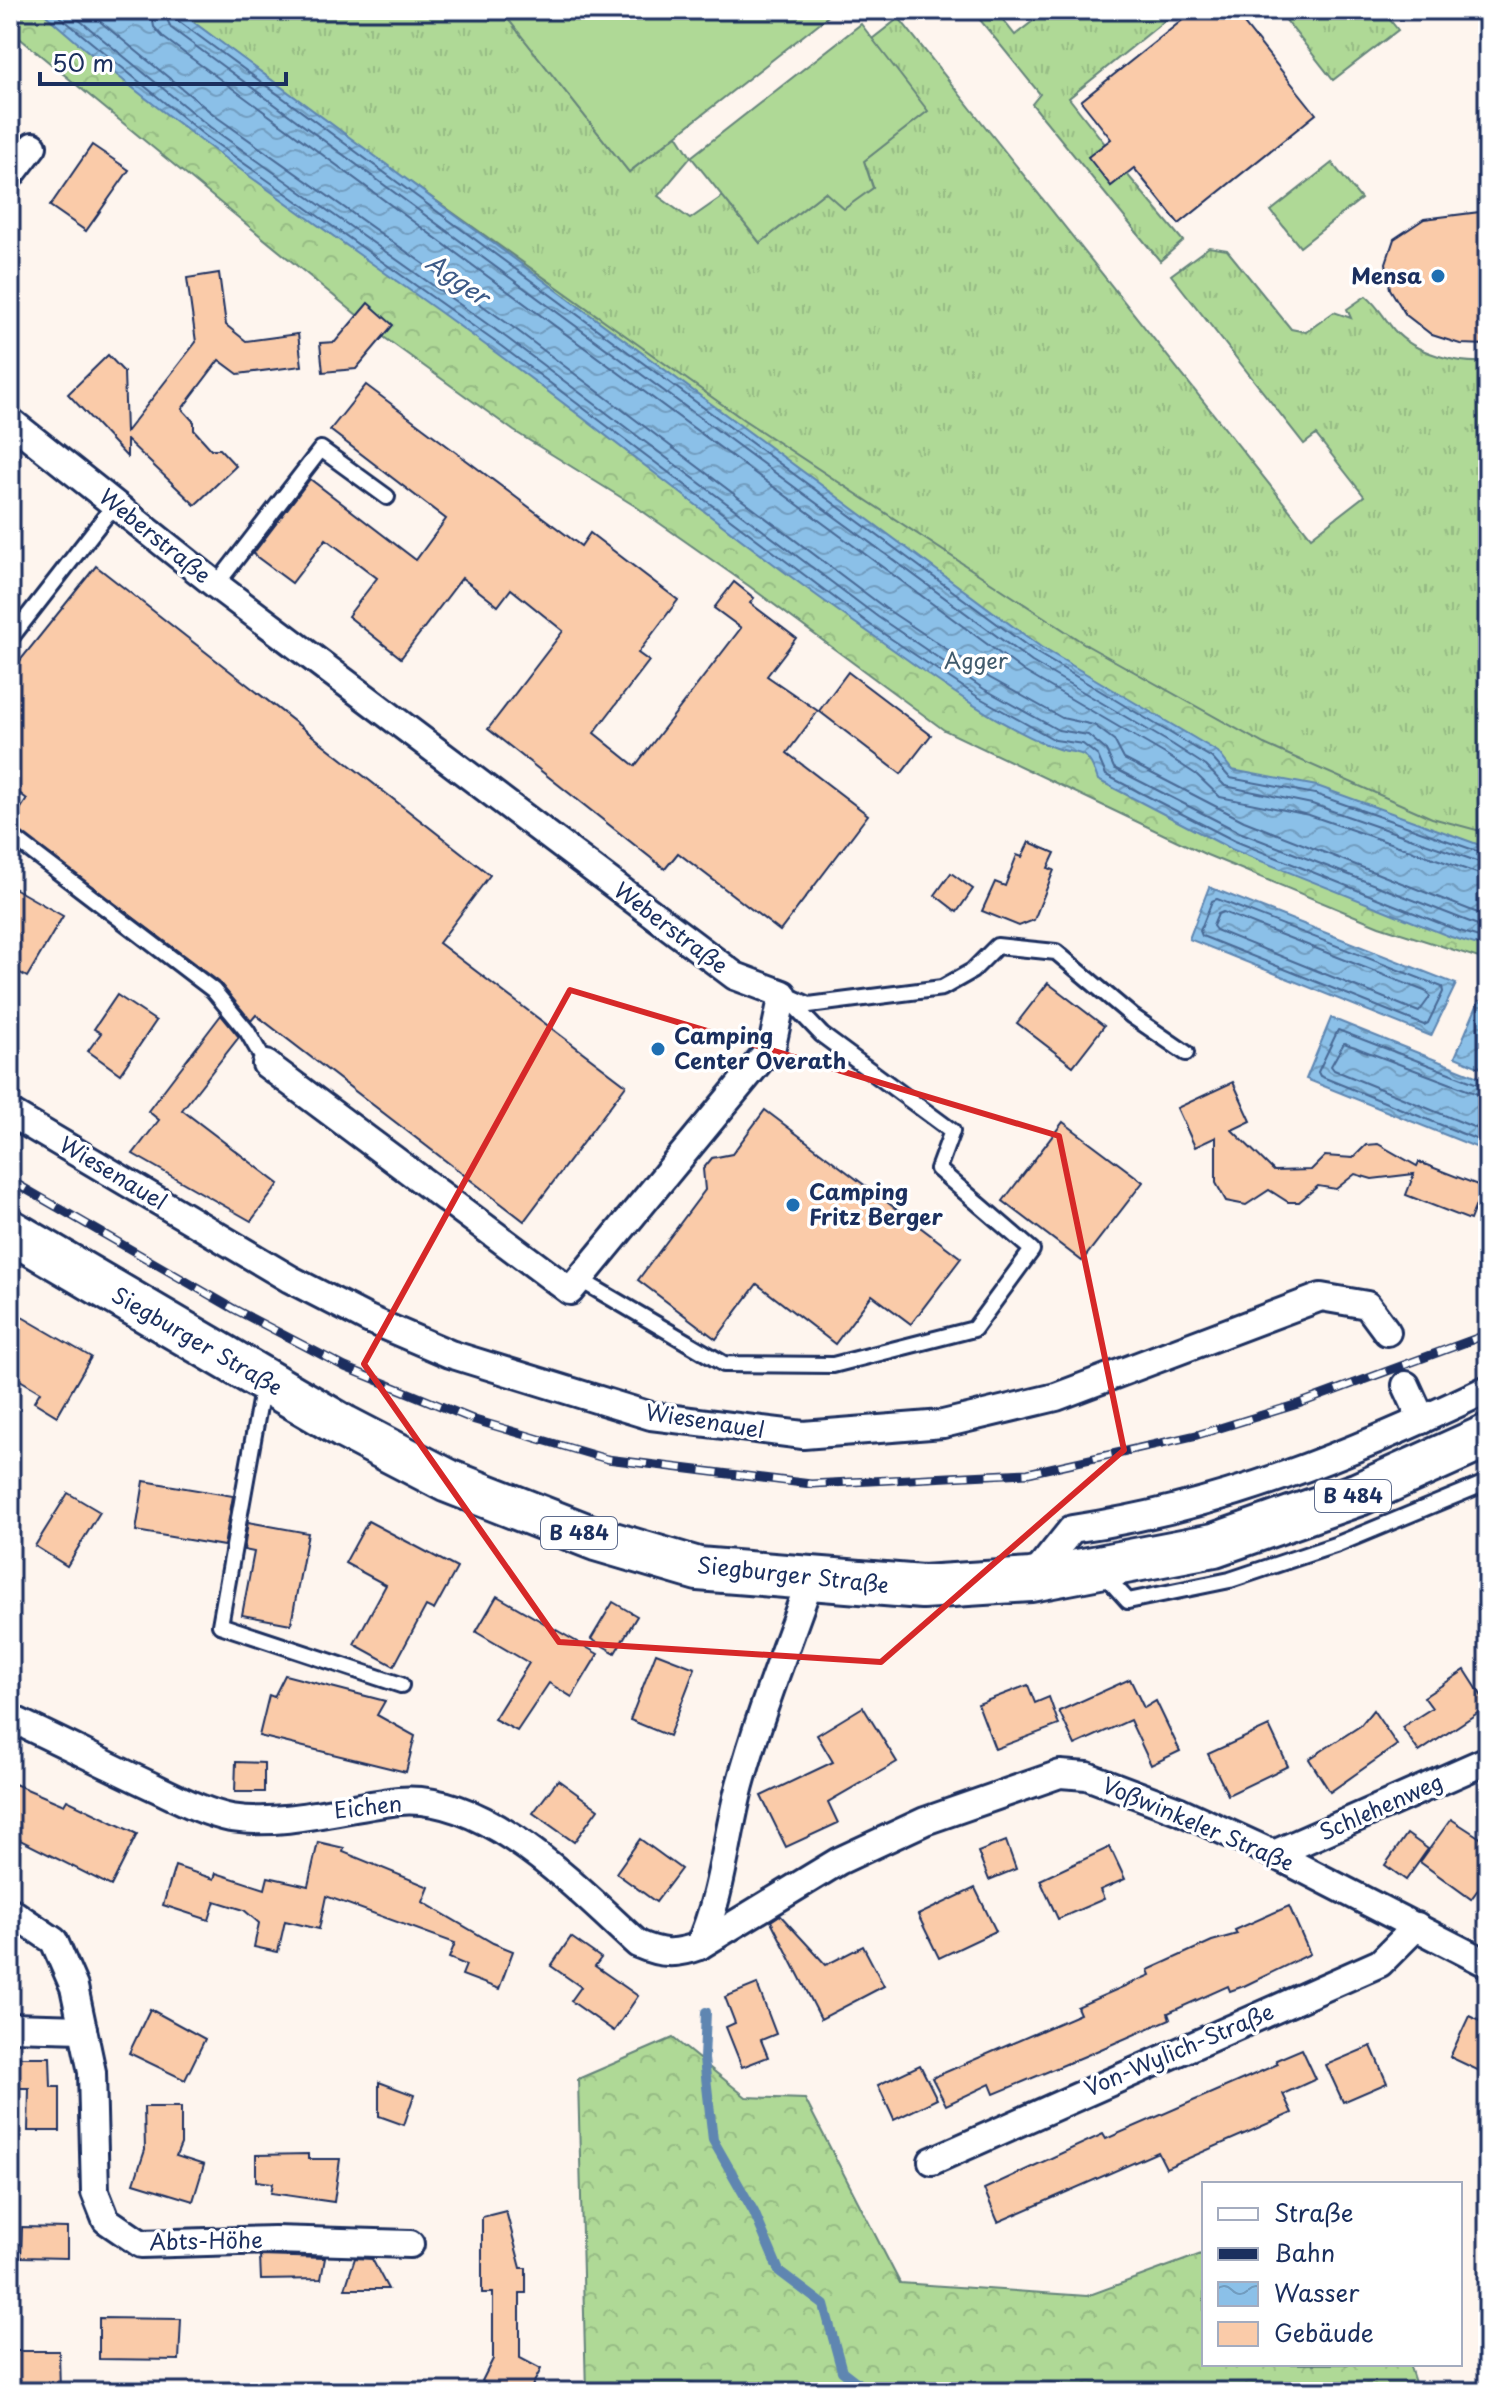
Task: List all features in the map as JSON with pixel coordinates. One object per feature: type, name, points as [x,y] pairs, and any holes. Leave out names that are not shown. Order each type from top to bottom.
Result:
[{"type":"main road","name":"Siegburger Straße","points":[[10,1231],[263,1380],[448,1481],[523,1513],[698,1569],[922,1587],[1031,1580],[1214,1545],[1359,1494],[1488,1436]]},
{"type":"street","points":[[10,176],[33,146]]},
{"type":"street","name":"Weberstraße","points":[[10,421],[216,585],[735,976],[783,994]]},
{"type":"street","points":[[266,1064],[570,1291],[772,1046],[783,994]]},
{"type":"street","name":"Wiesenauel","points":[[10,1113],[290,1279],[368,1319],[450,1354],[651,1416],[803,1435],[943,1424],[1056,1397],[1321,1297],[1367,1305],[1387,1332]]},
{"type":"street","points":[[1406,1385],[1422,1420]]},
{"type":"street","points":[[1031,1580],[1072,1529],[1150,1516],[1216,1500],[1283,1478],[1488,1389]]},
{"type":"street","points":[[699,1946],[712,1917],[726,1837],[743,1775],[810,1580]]},
{"type":"street","name":"Eichen","points":[[10,1718],[189,1804],[227,1817],[256,1822],[404,1801],[473,1815],[519,1842],[638,1944],[660,1954],[683,1952],[731,1929]]},
{"type":"street","name":"Schlehenweg","points":[[1274,1854],[1488,1760]]},
{"type":"street","name":"Voßwinkeler Straße","points":[[731,1929],[839,1861],[925,1821],[1060,1774],[1087,1776],[1180,1811],[1274,1854],[1488,1964]]},
{"type":"street","name":"Abts-Höhe","points":[[10,1911],[54,1941],[74,1987],[92,2072],[95,2192],[106,2220],[141,2244],[274,2240],[410,2244]]},
{"type":"street","name":"Von-Wylich-Straße","points":[[932,2161],[1077,2094],[1380,1963],[1417,1926]]},
{"type":"street","points":[[10,2027],[83,2029]]},
{"type":"lane","points":[[216,585],[321,449],[387,497]]},
{"type":"lane","points":[[10,639],[115,504]]},
{"type":"lane","points":[[10,835],[213,990],[247,1031],[266,1064]]},
{"type":"lane","points":[[783,994],[809,1005],[942,988],[972,971],[997,946],[1025,946],[1056,952],[1132,1016],[1186,1053]]},
{"type":"lane","points":[[579,1279],[724,1364],[833,1365],[974,1329],[1032,1250],[938,1169],[952,1131],[822,1035],[783,994]]},
{"type":"lane","points":[[263,1380],[220,1625],[401,1685]]},
{"type":"lane","points":[[1097,1567],[1128,1601],[1230,1580],[1338,1544],[1488,1482]]},
{"type":"highlighted area","points":[[570,990],[1059,1136],[1124,1450],[881,1662],[559,1642],[364,1364]]},
{"type":"green space","name":"Agger","points":[[10,10],[176,10],[212,41],[744,420],[1088,646],[1264,744],[1432,818],[1488,833],[1488,961],[1379,926],[1207,855],[944,730],[635,506],[514,431],[385,338],[17,36],[10,29]]},
{"type":"green space","points":[[177,10],[501,10],[629,172],[677,135],[691,157],[658,196],[690,219],[723,196],[760,243],[825,192],[873,187],[864,161],[927,111],[872,39],[899,18],[1311,537],[1364,496],[1316,435],[1304,444],[1171,275],[1209,247],[1227,250],[1291,329],[1306,332],[1334,312],[1351,318],[1347,309],[1366,296],[1394,330],[1413,345],[1451,359],[1488,362],[1488,848],[1181,729],[450,213]]},
{"type":"green space","points":[[501,10],[836,10],[629,172]]},
{"type":"green space","points":[[972,10],[995,10],[1015,35],[1047,10],[1178,10],[1069,98],[1105,144],[1111,186],[1127,174],[1183,241],[1160,261],[1032,104],[1040,94]]},
{"type":"green space","points":[[1278,10],[1382,10],[1398,30],[1333,80]]},
{"type":"green space","points":[[861,24],[928,111],[864,161],[873,188],[844,209],[825,192],[760,243],[691,157]]},
{"type":"green space","points":[[1332,163],[1361,199],[1300,247],[1271,211]]},
{"type":"green space","points":[[673,2038],[746,2097],[805,2099],[900,2283],[1087,2296],[1202,2254],[1202,2366],[1410,2366],[1418,2392],[586,2392],[578,2079]]},
{"type":"water","name":"Agger","points":[[40,10],[177,10],[1041,647],[1218,752],[1232,770],[1317,786],[1488,848],[1488,948],[1451,937],[1231,849],[1098,780],[1085,756],[1026,735],[958,694],[823,600],[495,352],[206,144],[94,57]]},
{"type":"water","points":[[1209,887],[1456,984],[1431,1036],[1189,939]]},
{"type":"water","points":[[1479,1001],[1488,1005],[1488,1071],[1455,1057]]},
{"type":"water","points":[[1331,1018],[1488,1081],[1488,1152],[1306,1079]]},
{"type":"building","points":[[1195,10],[1233,10],[1316,114],[1179,224],[1134,168],[1111,186],[1088,157],[1111,139],[1081,101]]},
{"type":"building","points":[[92,145],[129,170],[86,231],[50,206]]},
{"type":"building","name":"Mensa","points":[[1488,211],[1488,345],[1460,344],[1432,335],[1406,315],[1390,289],[1386,263],[1394,239],[1424,219]]},
{"type":"building","points":[[219,273],[226,325],[246,341],[298,334],[302,366],[238,374],[219,360],[182,409],[194,422],[194,430],[211,449],[220,449],[236,466],[195,505],[127,440],[127,457],[68,394],[108,355],[124,372],[126,432],[196,342],[187,278]]},
{"type":"building","points":[[368,303],[393,325],[356,369],[323,372],[320,343],[335,342]]},
{"type":"building","points":[[366,385],[581,546],[590,533],[678,600],[638,653],[649,661],[594,733],[635,766],[741,628],[714,608],[734,582],[754,598],[750,603],[796,638],[767,676],[818,711],[787,753],[868,815],[780,931],[678,853],[665,869],[488,729],[563,631],[511,589],[498,606],[462,578],[401,658],[348,616],[377,578],[326,539],[292,583],[253,554],[310,479],[416,560],[446,519],[330,430]]},
{"type":"building","points":[[96,566],[490,875],[439,943],[626,1085],[524,1221],[256,1015],[251,1021],[219,982],[10,825],[27,799],[10,786],[10,673]]},
{"type":"building","points":[[848,672],[931,735],[901,774],[819,711]]},
{"type":"building","points":[[1029,842],[1055,853],[1048,868],[1054,870],[1034,920],[1019,926],[982,911],[995,882],[1005,886],[1017,855],[1022,857]]},
{"type":"building","points":[[951,873],[973,889],[957,912],[935,895]]},
{"type":"building","points":[[10,886],[63,916],[27,977],[10,967]]},
{"type":"building","points":[[1048,983],[1104,1026],[1073,1066],[1017,1023]]},
{"type":"building","points":[[117,995],[156,1021],[120,1074],[88,1051],[101,1033],[94,1029]]},
{"type":"building","points":[[221,1015],[239,1037],[182,1110],[279,1184],[251,1221],[133,1154],[159,1120],[148,1111]]},
{"type":"building","points":[[1233,1082],[1251,1121],[1232,1130],[1274,1171],[1311,1170],[1325,1156],[1353,1158],[1366,1145],[1378,1144],[1417,1166],[1419,1162],[1483,1187],[1470,1220],[1406,1195],[1414,1174],[1372,1179],[1355,1174],[1336,1189],[1318,1186],[1299,1202],[1288,1202],[1269,1190],[1246,1205],[1226,1201],[1216,1183],[1216,1137],[1195,1147],[1177,1108]]},
{"type":"building","name":"Camping Fritz Berger","points":[[765,1110],[961,1258],[911,1324],[872,1295],[835,1344],[757,1284],[716,1339],[638,1280],[705,1190],[703,1169],[712,1158],[732,1154]]},
{"type":"building","points":[[1063,1122],[1143,1182],[1082,1261],[1003,1201]]},
{"type":"building","points":[[10,1310],[91,1357],[57,1416],[34,1402],[40,1392],[10,1374]]},
{"type":"building","points":[[144,1481],[233,1496],[224,1546],[136,1531]]},
{"type":"building","points":[[68,1493],[100,1512],[67,1566],[35,1546]]},
{"type":"building","points":[[368,1521],[457,1568],[434,1610],[426,1606],[394,1666],[354,1644],[386,1585],[345,1563]]},
{"type":"building","points":[[248,1522],[308,1533],[291,1624],[242,1615],[254,1552],[244,1550]]},
{"type":"building","points":[[497,1596],[598,1654],[572,1697],[549,1683],[517,1731],[494,1719],[529,1663],[476,1632]]},
{"type":"building","points":[[613,1602],[637,1616],[615,1653],[591,1639]]},
{"type":"building","points":[[656,1653],[695,1668],[669,1736],[630,1720]]},
{"type":"building","points":[[1465,1670],[1488,1706],[1419,1752],[1402,1727],[1432,1708],[1424,1697]]},
{"type":"building","points":[[285,1675],[385,1701],[377,1715],[415,1736],[406,1772],[259,1736],[269,1695],[274,1697]]},
{"type":"building","points":[[1130,1679],[1144,1708],[1156,1701],[1180,1751],[1151,1765],[1130,1720],[1075,1745],[1059,1711]]},
{"type":"building","points":[[1028,1685],[1035,1703],[1049,1697],[1059,1725],[995,1749],[978,1704]]},
{"type":"building","points":[[863,1707],[897,1762],[828,1802],[838,1823],[786,1847],[761,1796],[833,1762],[817,1735]]},
{"type":"building","points":[[1373,1710],[1397,1745],[1330,1792],[1309,1759],[1360,1726]]},
{"type":"building","points":[[1269,1726],[1288,1766],[1228,1795],[1208,1754]]},
{"type":"building","points":[[236,1762],[264,1763],[264,1792],[235,1792]]},
{"type":"building","points":[[558,1780],[598,1809],[574,1842],[533,1813]]},
{"type":"building","points":[[10,1782],[64,1805],[67,1800],[137,1834],[111,1886],[10,1835]]},
{"type":"building","points":[[1451,1819],[1488,1843],[1488,1876],[1471,1899],[1420,1862]]},
{"type":"building","points":[[1407,1834],[1428,1849],[1406,1880],[1385,1865]]},
{"type":"building","points":[[640,1839],[681,1869],[656,1902],[616,1873]]},
{"type":"building","points":[[1006,1841],[1016,1869],[989,1880],[978,1852]]},
{"type":"building","points":[[318,1842],[344,1848],[343,1852],[429,1887],[423,1902],[493,1943],[513,1951],[499,1989],[462,1975],[466,1965],[449,1958],[455,1943],[326,1896],[319,1929],[285,1921],[278,1952],[254,1947],[259,1923],[244,1910],[215,1901],[209,1920],[163,1905],[175,1866],[214,1879],[216,1873],[265,1889],[268,1877],[308,1886]]},
{"type":"building","points":[[1110,1847],[1125,1879],[1100,1890],[1104,1899],[1058,1919],[1040,1880]]},
{"type":"building","points":[[975,1888],[996,1931],[939,1958],[918,1915]]},
{"type":"building","points":[[1289,1906],[1310,1954],[1244,1986],[1230,1991],[1228,1986],[1168,2013],[1170,2019],[994,2094],[990,2084],[946,2105],[932,2078],[1080,2014],[1077,2007],[1150,1975],[1148,1970],[1212,1941],[1237,1934],[1235,1930]]},
{"type":"building","points":[[780,1915],[826,1965],[863,1946],[884,1986],[821,2019],[771,1921]]},
{"type":"building","points":[[571,1937],[601,1958],[595,1966],[638,1996],[614,2031],[571,2001],[581,1987],[551,1966]]},
{"type":"building","points":[[757,1984],[776,2034],[761,2040],[768,2057],[742,2067],[726,2027],[735,2023],[725,1997]]},
{"type":"building","points":[[150,2009],[205,2039],[185,2080],[129,2053]]},
{"type":"building","points":[[1469,2016],[1488,2025],[1488,2075],[1450,2057]]},
{"type":"building","points":[[1371,2046],[1387,2083],[1343,2102],[1326,2065]]},
{"type":"building","points":[[1302,2049],[1316,2079],[1283,2094],[1292,2113],[1166,2168],[1158,2152],[998,2222],[984,2189],[1103,2134],[1106,2139],[1278,2064],[1276,2060]]},
{"type":"building","points":[[19,2057],[50,2057],[51,2087],[60,2087],[60,2131],[28,2131],[29,2088],[19,2088]]},
{"type":"building","points":[[920,2065],[937,2099],[894,2120],[878,2085]]},
{"type":"building","points":[[379,2082],[414,2095],[404,2125],[379,2116]]},
{"type":"building","points":[[144,2107],[181,2107],[181,2144],[176,2156],[204,2165],[193,2201],[134,2183],[145,2150]]},
{"type":"building","points":[[308,2154],[308,2159],[340,2159],[334,2202],[271,2193],[273,2183],[256,2181],[256,2155]]},
{"type":"building","points":[[506,2211],[521,2268],[526,2268],[526,2293],[520,2293],[520,2358],[541,2369],[529,2392],[484,2392],[488,2385],[482,2381],[493,2359],[493,2293],[482,2293],[482,2217]]},
{"type":"building","points":[[22,2227],[67,2228],[67,2258],[21,2257]]},
{"type":"building","points":[[260,2256],[325,2258],[321,2279],[261,2280]]},
{"type":"building","points":[[355,2258],[372,2259],[388,2289],[345,2289]]},
{"type":"building","points":[[99,2318],[181,2319],[179,2360],[99,2359]]},
{"type":"building","points":[[10,2351],[59,2351],[60,2392],[10,2392]]},
{"type":"waterway","points":[[706,2012],[704,2059],[713,2140],[754,2212],[779,2271],[824,2305],[842,2371],[869,2392]]},
{"type":"railway","points":[[10,1180],[234,1309],[345,1367],[475,1420],[607,1459],[811,1484],[1028,1473],[1197,1435],[1298,1404],[1488,1334]]},
{"type":"place","name":"Mensa","points":[[1438,276]]},
{"type":"place","name":"Camping Center Overath","points":[[658,1049]]},
{"type":"place","name":"Camping Fritz Berger","points":[[793,1205]]}]
